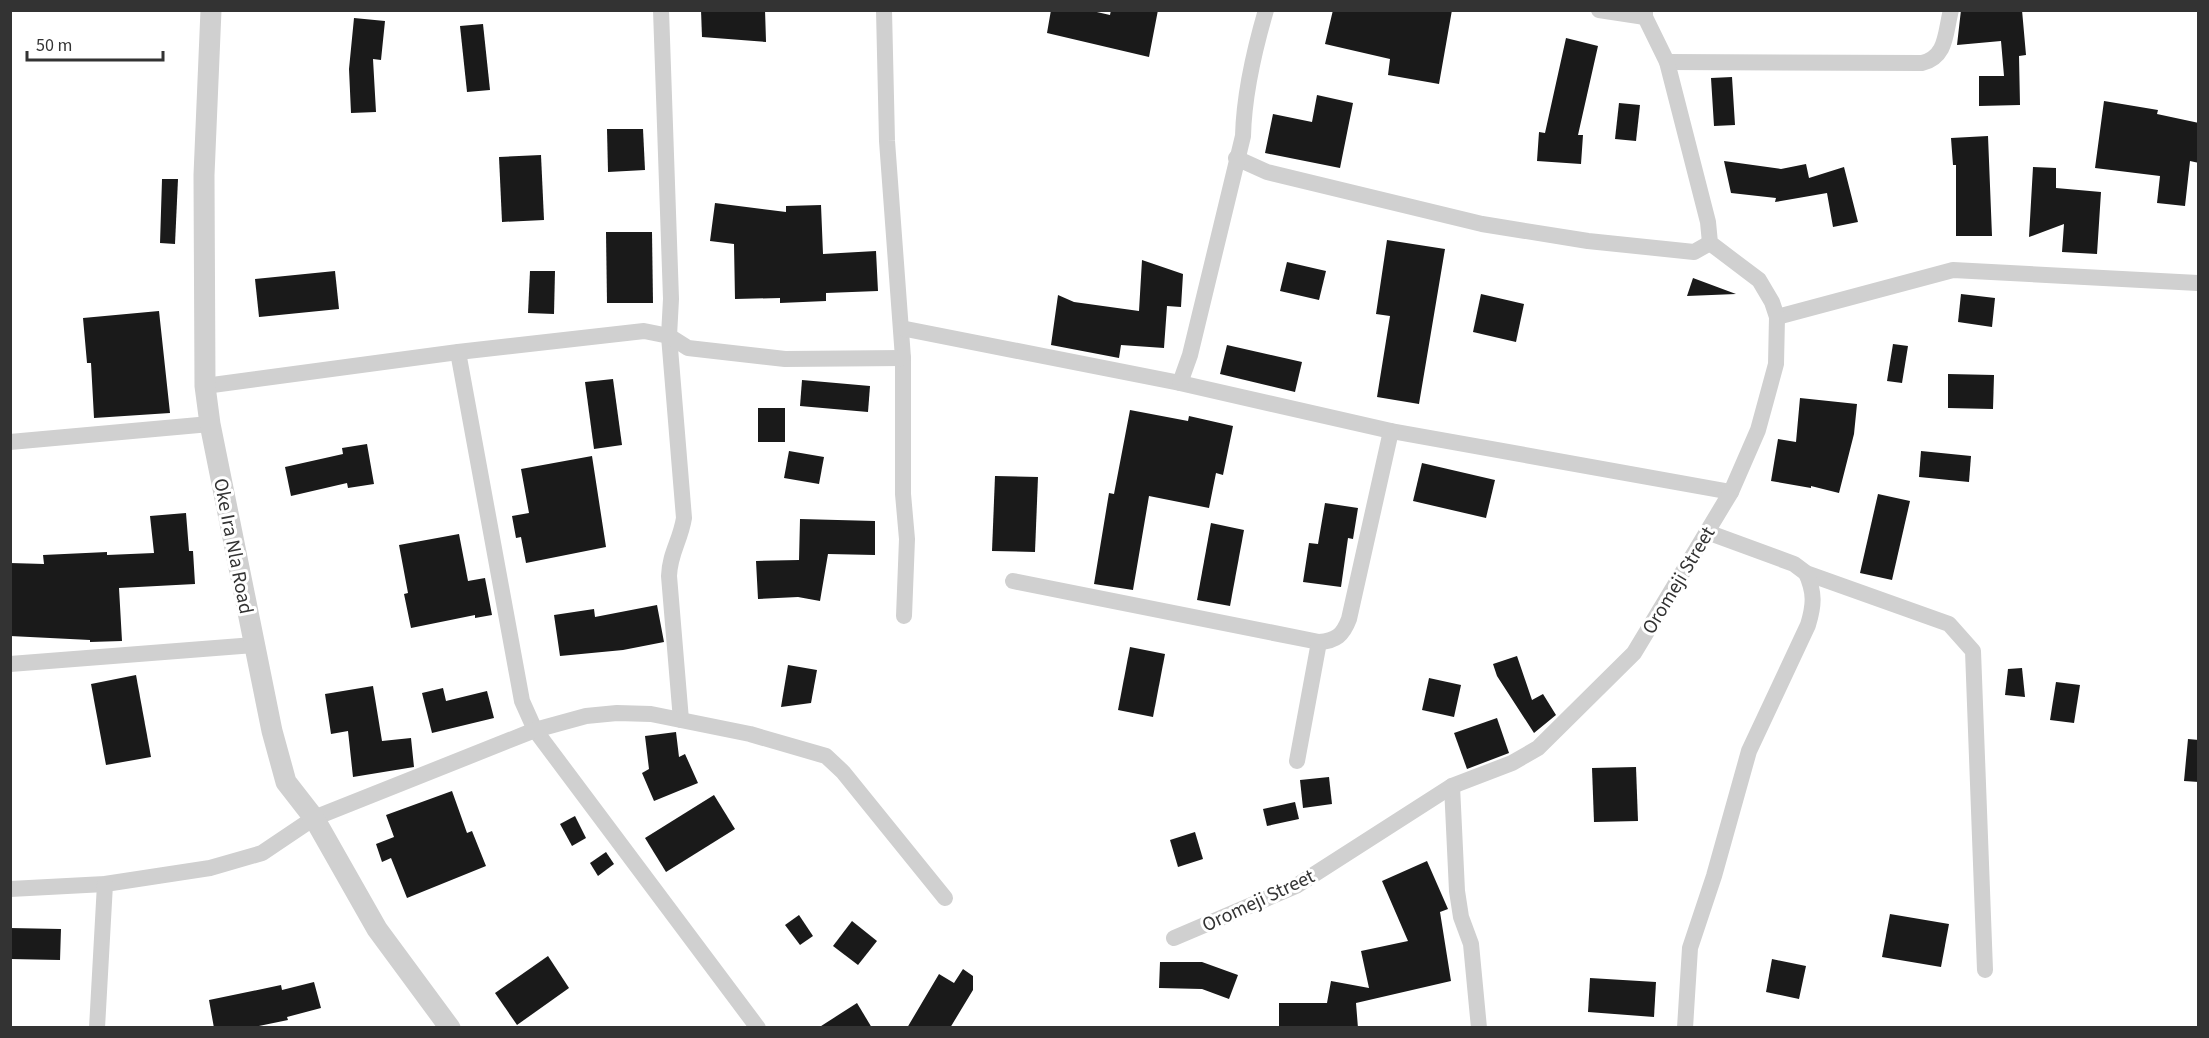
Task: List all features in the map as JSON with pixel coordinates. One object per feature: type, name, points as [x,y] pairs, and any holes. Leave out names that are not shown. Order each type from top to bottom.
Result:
[{"type":"street","name":"Oke Ira Nla Road","points":[[211,10],[204,176],[205,386],[210,423],[272,731],[286,782],[314,818],[377,929],[450,1028]]},
{"type":"street","points":[[661,10],[670,288],[669,336],[684,518],[681,537],[670,557],[669,576],[681,720]]},
{"type":"street","points":[[884,10],[887,141],[903,358],[903,494],[907,539],[904,616]]},
{"type":"street","points":[[1180,383],[1190,355],[1243,136],[1243,115],[1254,51],[1266,10]]},
{"type":"street","points":[[1236,158],[1267,172],[1482,224],[1588,242],[1694,252],[1710,243],[1708,222],[1667,62],[1645,14],[1599,10]]},
{"type":"street","points":[[1667,62],[1922,63],[1940,55],[1951,10]]},
{"type":"street","name":"Oromeji Street","points":[[1174,938],[1296,886],[1452,786],[1512,763],[1538,748],[1634,653],[1731,492],[1758,430],[1776,364],[1777,317],[1759,280],[1710,243]]},
{"type":"street","points":[[1777,317],[1953,270],[2199,283]]},
{"type":"street","points":[[902,328],[1180,383],[1391,431],[1731,492]]},
{"type":"street","points":[[205,386],[458,352],[644,331],[669,336],[688,348],[785,359],[903,358]]},
{"type":"street","points":[[458,352],[522,701],[535,730],[758,1028]]},
{"type":"street","points":[[10,442],[210,423]]},
{"type":"street","points":[[1013,580],[1319,642],[1332,641],[1344,632],[1349,619],[1391,431]]},
{"type":"street","points":[[1707,532],[1794,564],[1806,573],[1949,624],[1973,651],[1985,970]]},
{"type":"street","points":[[1685,1028],[1690,948],[1714,876],[1749,751],[1808,625],[1814,606],[1814,589],[1806,573]]},
{"type":"street","points":[[1297,761],[1319,642]]},
{"type":"street","points":[[10,664],[254,645]]},
{"type":"street","points":[[10,889],[105,884],[210,868],[262,852],[314,818],[535,730],[586,716],[617,713],[651,714],[750,734],[826,756],[843,772],[945,898]]},
{"type":"street","points":[[1452,786],[1457,891],[1461,917],[1471,944],[1479,1028]]},
{"type":"street","points":[[97,1028],[105,884]]},
{"type":"building","points":[[701,10],[765,10],[766,42],[702,37]]},
{"type":"building","points":[[1051,10],[1088,10],[1110,15],[1111,10],[1158,10],[1149,57],[1047,33]]},
{"type":"building","points":[[1333,10],[1452,10],[1439,84],[1388,75],[1390,59],[1325,44]]},
{"type":"building","points":[[1961,10],[2022,10],[2026,55],[2019,56],[2020,105],[1979,106],[1979,76],[2004,76],[2001,41],[1957,45]]},
{"type":"building","points":[[354,18],[385,21],[381,60],[373,59],[376,112],[351,113],[349,69]]},
{"type":"building","points":[[483,24],[490,90],[467,92],[460,26]]},
{"type":"building","points":[[1566,38],[1598,46],[1578,135],[1583,135],[1581,164],[1537,161],[1539,132],[1545,133]]},
{"type":"building","points":[[1732,77],[1735,125],[1714,126],[1711,78]]},
{"type":"building","points":[[1317,95],[1353,103],[1340,168],[1265,153],[1273,114],[1312,122]]},
{"type":"building","points":[[2104,101],[2158,110],[2157,114],[2199,123],[2199,163],[2190,161],[2185,206],[2157,203],[2160,176],[2095,168]]},
{"type":"building","points":[[1619,103],[1640,105],[1636,141],[1615,139]]},
{"type":"building","points":[[607,129],[643,129],[645,170],[608,172]]},
{"type":"building","points":[[1988,136],[1992,236],[1956,236],[1956,165],[1953,165],[1951,138]]},
{"type":"building","points":[[541,155],[544,220],[502,222],[499,157]]},
{"type":"building","points":[[1724,161],[1781,169],[1806,164],[1809,178],[1844,167],[1858,222],[1833,227],[1827,193],[1775,202],[1776,198],[1731,193]]},
{"type":"building","points":[[2033,167],[2056,168],[2056,188],[2101,192],[2097,254],[2062,252],[2064,224],[2029,237]]},
{"type":"building","points":[[162,179],[178,179],[175,244],[160,243]]},
{"type":"building","points":[[715,203],[786,212],[786,206],[821,205],[823,254],[876,251],[878,291],[826,293],[826,301],[780,303],[780,298],[735,299],[734,244],[710,241]]},
{"type":"building","points":[[606,232],[652,232],[653,303],[607,303]]},
{"type":"building","points":[[1387,240],[1445,249],[1419,404],[1377,397],[1390,316],[1376,314]]},
{"type":"building","points":[[1142,260],[1183,274],[1181,307],[1167,306],[1164,348],[1121,345],[1119,358],[1051,345],[1058,295],[1074,302],[1139,311]]},
{"type":"building","points":[[1287,262],[1326,271],[1319,300],[1280,291]]},
{"type":"building","points":[[335,271],[339,309],[259,317],[255,279]]},
{"type":"building","points":[[530,271],[555,271],[554,314],[528,313]]},
{"type":"building","points":[[1693,278],[1736,294],[1687,296]]},
{"type":"building","points":[[1481,294],[1524,304],[1516,342],[1473,332]]},
{"type":"building","points":[[1961,294],[1995,298],[1992,327],[1958,322]]},
{"type":"building","points":[[159,311],[170,413],[94,418],[91,363],[87,363],[83,318]]},
{"type":"building","points":[[1893,344],[1908,346],[1902,383],[1887,381]]},
{"type":"building","points":[[1227,345],[1302,362],[1295,392],[1220,374]]},
{"type":"building","points":[[1948,374],[1994,375],[1993,409],[1948,408]]},
{"type":"building","points":[[613,379],[622,445],[594,449],[585,382]]},
{"type":"building","points":[[802,380],[870,386],[868,412],[800,406]]},
{"type":"building","points":[[1800,398],[1857,404],[1854,434],[1839,493],[1811,486],[1811,488],[1771,481],[1778,439],[1796,442]]},
{"type":"building","points":[[758,408],[785,408],[785,442],[758,442]]},
{"type":"building","points":[[1130,410],[1188,421],[1189,416],[1233,426],[1223,475],[1216,473],[1209,508],[1149,496],[1133,590],[1094,584],[1109,493],[1114,494]]},
{"type":"building","points":[[367,444],[374,484],[348,488],[347,483],[291,496],[285,467],[343,454],[342,448]]},
{"type":"building","points":[[789,451],[824,457],[819,484],[784,478]]},
{"type":"building","points":[[1921,451],[1971,456],[1969,482],[1919,477]]},
{"type":"building","points":[[592,456],[606,547],[526,563],[521,537],[516,538],[512,516],[529,513],[521,469]]},
{"type":"building","points":[[1422,463],[1495,480],[1486,518],[1413,501]]},
{"type":"building","points":[[995,476],[1038,477],[1035,552],[992,551]]},
{"type":"building","points":[[1878,494],[1910,501],[1892,580],[1860,573]]},
{"type":"building","points":[[1325,503],[1358,508],[1353,539],[1348,538],[1341,587],[1303,582],[1309,543],[1318,544]]},
{"type":"building","points":[[186,513],[189,551],[193,551],[195,584],[119,588],[122,641],[90,642],[90,640],[10,636],[10,563],[44,564],[43,555],[107,552],[107,555],[154,553],[150,516]]},
{"type":"building","points":[[800,519],[875,521],[875,555],[828,554],[820,601],[798,597],[758,599],[756,561],[799,560]]},
{"type":"building","points":[[1211,523],[1244,530],[1230,606],[1197,600]]},
{"type":"building","points":[[459,534],[468,581],[485,578],[492,615],[475,618],[475,615],[411,628],[404,594],[408,593],[399,545]]},
{"type":"building","points":[[657,605],[664,642],[623,650],[560,656],[554,615],[594,609],[595,617]]},
{"type":"building","points":[[1130,647],[1165,654],[1153,717],[1118,710]]},
{"type":"building","points":[[1517,656],[1532,700],[1543,694],[1556,715],[1534,733],[1497,676],[1493,664]]},
{"type":"building","points":[[788,665],[817,670],[811,703],[781,707]]},
{"type":"building","points":[[2022,668],[2025,697],[2005,695],[2008,669]]},
{"type":"building","points":[[136,675],[151,757],[106,765],[91,684]]},
{"type":"building","points":[[1429,678],[1461,685],[1454,717],[1422,710]]},
{"type":"building","points":[[2056,682],[2080,685],[2074,723],[2050,720]]},
{"type":"building","points":[[373,686],[382,741],[411,738],[414,767],[353,777],[348,731],[331,734],[325,694]]},
{"type":"building","points":[[443,688],[446,701],[487,691],[494,718],[432,733],[422,693]]},
{"type":"building","points":[[1497,718],[1509,753],[1467,769],[1454,733]]},
{"type":"building","points":[[676,732],[679,757],[685,754],[698,783],[654,801],[642,773],[649,769],[645,736]]},
{"type":"building","points":[[2188,739],[2199,740],[2199,782],[2184,781]]},
{"type":"building","points":[[1636,767],[1638,821],[1594,822],[1592,768]]},
{"type":"building","points":[[1329,777],[1332,804],[1303,808],[1300,780]]},
{"type":"building","points":[[452,791],[467,833],[472,831],[486,866],[407,898],[391,858],[382,862],[376,844],[394,837],[386,815]]},
{"type":"building","points":[[714,795],[735,829],[666,872],[645,838]]},
{"type":"building","points":[[1295,802],[1299,819],[1267,826],[1263,809]]},
{"type":"building","points":[[575,816],[586,838],[572,846],[560,824]]},
{"type":"building","points":[[1195,832],[1203,859],[1178,867],[1170,840]]},
{"type":"building","points":[[606,852],[614,864],[598,876],[590,863]]},
{"type":"building","points":[[1427,861],[1448,909],[1440,912],[1451,981],[1356,1003],[1358,1028],[1279,1028],[1279,1003],[1327,1003],[1331,981],[1369,988],[1361,951],[1408,941],[1382,881]]},
{"type":"building","points":[[1890,914],[1949,924],[1941,967],[1882,957]]},
{"type":"building","points":[[799,915],[813,936],[800,945],[785,925]]},
{"type":"building","points":[[852,921],[877,941],[858,965],[833,946]]},
{"type":"building","points":[[10,928],[61,929],[60,960],[10,959]]},
{"type":"building","points":[[548,956],[569,988],[517,1025],[495,993]]},
{"type":"building","points":[[1772,959],[1806,966],[1799,999],[1766,992]]},
{"type":"building","points":[[1160,962],[1202,962],[1238,975],[1229,999],[1202,989],[1159,988]]},
{"type":"building","points":[[963,969],[973,976],[973,990],[950,1028],[907,1028],[939,974],[954,983]]},
{"type":"building","points":[[1590,978],[1656,982],[1654,1017],[1588,1012]]},
{"type":"building","points":[[314,982],[321,1008],[287,1017],[288,1020],[249,1028],[214,1028],[209,1000],[281,985],[282,990]]},
{"type":"building","points":[[857,1003],[872,1028],[818,1028]]}]
